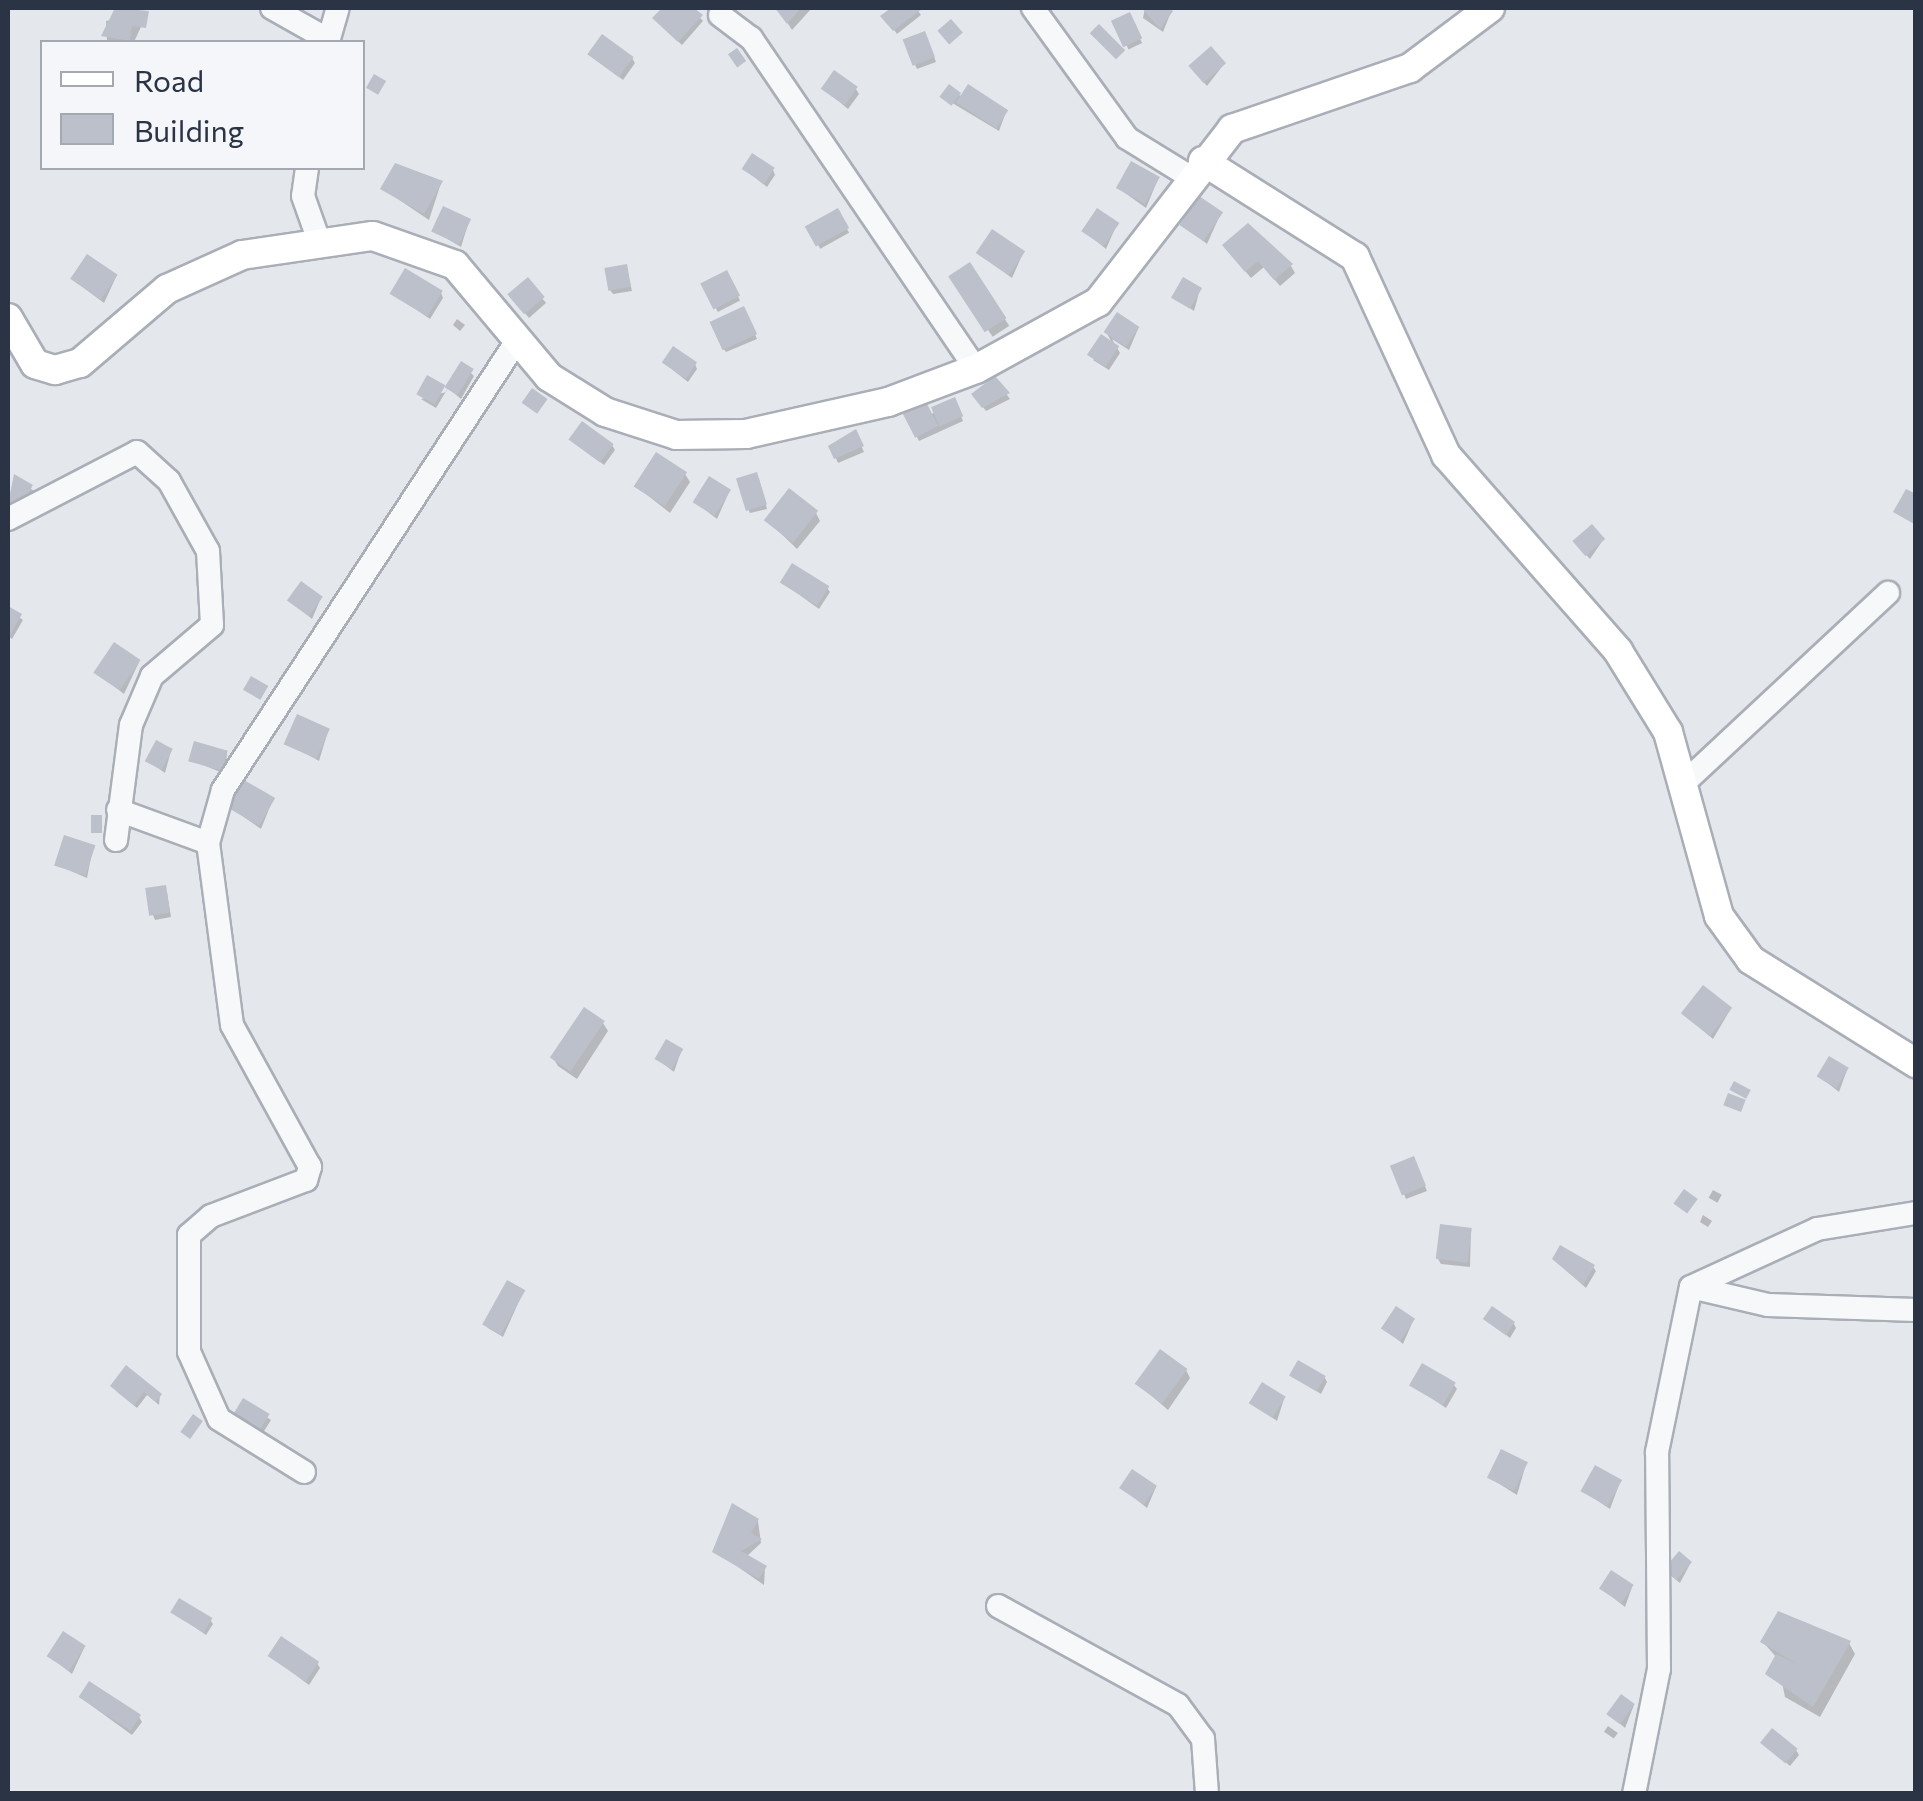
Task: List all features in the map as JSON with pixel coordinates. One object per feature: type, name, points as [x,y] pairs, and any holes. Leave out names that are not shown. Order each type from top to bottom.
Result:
[{"type":"main road","points":[[8,318],[34,364],[56,370],[96,352],[167,289],[242,255],[374,236],[455,265],[549,377],[605,412],[676,435],[746,434],[888,402],[976,369],[1098,302],[1232,130],[1410,68],[1490,8]]},
{"type":"main road","points":[[1198,169],[1354,257],[1446,455],[1618,651],[1668,732],[1719,916],[1751,960],[1916,1064]]},
{"type":"street","points":[[272,8],[326,40]]},
{"type":"street","points":[[328,40],[338,8]]},
{"type":"street","points":[[1033,8],[1127,138],[1198,169]]},
{"type":"street","points":[[720,15],[750,38],[976,369]]},
{"type":"street","points":[[308,170],[303,196],[319,241]]},
{"type":"street","points":[[304,1472],[219,1419],[189,1352],[189,1235],[212,1216],[306,1180],[310,1168],[232,1026],[208,843],[223,790],[516,342]]},
{"type":"street","points":[[8,519],[137,452],[169,481],[208,552],[212,625],[152,676],[131,725],[116,840]]},
{"type":"street","points":[[1684,783],[1888,593]]},
{"type":"street","points":[[118,810],[208,843]]},
{"type":"street","points":[[1690,1287],[1817,1229],[1916,1213]]},
{"type":"street","points":[[1690,1287],[1768,1305],[1916,1310]]},
{"type":"street","points":[[1634,1794],[1659,1669],[1657,1452],[1690,1287]]},
{"type":"street","points":[[998,1606],[1178,1704],[1203,1739],[1207,1794]]},
{"type":"building","points":[[115,8],[149,11],[146,28],[132,26],[130,40],[101,36]]},
{"type":"building","points":[[662,8],[694,8],[703,15],[678,42],[652,18]]},
{"type":"building","points":[[775,8],[801,8],[787,24]]},
{"type":"building","points":[[891,8],[923,8],[893,31],[880,16]]},
{"type":"building","points":[[1142,8],[1168,8],[1173,11],[1160,29]]},
{"type":"building","points":[[1130,12],[1142,38],[1123,47],[1111,21]]},
{"type":"building","points":[[951,19],[963,33],[949,44],[937,31]]},
{"type":"building","points":[[1099,24],[1125,50],[1116,59],[1090,33]]},
{"type":"building","points":[[925,31],[935,57],[913,66],[903,40]]},
{"type":"building","points":[[602,34],[634,57],[619,77],[587,54]]},
{"type":"building","points":[[1211,46],[1226,63],[1203,83],[1188,66]]},
{"type":"building","points":[[737,48],[746,61],[737,67],[728,54]]},
{"type":"building","points":[[834,70],[858,87],[845,105],[821,89]]},
{"type":"building","points":[[374,74],[386,81],[378,95],[366,88]]},
{"type":"building","points":[[949,84],[961,93],[951,106],[939,97]]},
{"type":"building","points":[[968,84],[1008,110],[996,129],[956,102]]},
{"type":"building","points":[[752,153],[775,168],[764,184],[742,169]]},
{"type":"building","points":[[1131,161],[1160,177],[1145,204],[1116,188]]},
{"type":"building","points":[[395,163],[443,181],[424,214],[380,189]]},
{"type":"building","points":[[1199,196],[1223,212],[1203,241],[1179,225]]},
{"type":"building","points":[[443,206],[471,219],[459,244],[431,231]]},
{"type":"building","points":[[838,208],[849,228],[816,247],[805,226]]},
{"type":"building","points":[[1097,208],[1119,223],[1104,246],[1081,231]]},
{"type":"building","points":[[1248,223],[1293,264],[1274,280],[1258,261],[1245,272],[1222,245]]},
{"type":"building","points":[[992,229],[1025,251],[1009,275],[976,253]]},
{"type":"building","points":[[87,254],[118,275],[101,300],[70,279]]},
{"type":"building","points":[[970,262],[1006,318],[985,332],[948,276]]},
{"type":"building","points":[[627,264],[631,287],[608,291],[604,268]]},
{"type":"building","points":[[405,268],[443,291],[427,316],[390,294]]},
{"type":"building","points":[[727,270],[740,296],[713,309],[700,284]]},
{"type":"building","points":[[528,277],[545,297],[524,314],[507,294]]},
{"type":"building","points":[[1183,277],[1202,288],[1190,309],[1171,298]]},
{"type":"building","points":[[744,306],[757,334],[723,350],[710,322]]},
{"type":"building","points":[[1117,312],[1139,327],[1126,347],[1104,332]]},
{"type":"building","points":[[1101,334],[1119,346],[1105,367],[1087,355]]},
{"type":"building","points":[[673,346],[697,362],[686,379],[662,363]]},
{"type":"building","points":[[461,361],[474,369],[457,395],[445,387]]},
{"type":"building","points":[[427,375],[445,385],[435,404],[416,394]]},
{"type":"building","points":[[995,376],[1010,393],[982,408],[971,394]]},
{"type":"building","points":[[532,388],[548,399],[537,414],[522,403]]},
{"type":"building","points":[[955,397],[963,416],[939,426],[931,407]]},
{"type":"building","points":[[926,402],[938,426],[915,438],[903,414]]},
{"type":"building","points":[[582,421],[614,444],[600,463],[568,440]]},
{"type":"building","points":[[856,429],[864,446],[834,459],[828,446]]},
{"type":"building","points":[[656,452],[687,472],[665,507],[634,486]]},
{"type":"building","points":[[757,472],[767,505],[746,511],[736,478]]},
{"type":"building","points":[[14,474],[33,485],[18,510],[8,504]]},
{"type":"building","points":[[709,476],[731,490],[715,516],[693,502]]},
{"type":"building","points":[[789,488],[818,511],[793,543],[764,520]]},
{"type":"building","points":[[1906,489],[1916,494],[1916,525],[1893,512]]},
{"type":"building","points":[[1592,524],[1605,539],[1585,556],[1572,541]]},
{"type":"building","points":[[792,563],[829,586],[817,606],[780,583]]},
{"type":"building","points":[[301,581],[323,597],[309,616],[287,600]]},
{"type":"building","points":[[8,606],[22,614],[8,639]]},
{"type":"building","points":[[114,642],[141,660],[120,691],[93,673]]},
{"type":"building","points":[[251,676],[268,686],[260,700],[243,690]]},
{"type":"building","points":[[297,714],[330,729],[316,759],[284,744]]},
{"type":"building","points":[[156,740],[173,749],[162,770],[145,761]]},
{"type":"building","points":[[194,741],[228,751],[222,771],[188,761]]},
{"type":"building","points":[[244,780],[275,798],[259,826],[228,808]]},
{"type":"building","points":[[91,815],[102,815],[102,833],[91,833]]},
{"type":"building","points":[[64,835],[95,845],[85,876],[54,865]]},
{"type":"building","points":[[166,885],[170,913],[149,916],[145,888]]},
{"type":"building","points":[[1703,985],[1732,1008],[1710,1036],[1681,1013]]},
{"type":"building","points":[[584,1007],[605,1021],[571,1072],[550,1058]]},
{"type":"building","points":[[666,1039],[683,1049],[672,1069],[654,1059]]},
{"type":"building","points":[[1829,1056],[1849,1068],[1836,1088],[1817,1077]]},
{"type":"building","points":[[1734,1081],[1751,1090],[1746,1099],[1729,1090]]},
{"type":"building","points":[[1728,1093],[1746,1100],[1741,1112],[1723,1105]]},
{"type":"building","points":[[1414,1156],[1426,1186],[1402,1195],[1390,1166]]},
{"type":"building","points":[[1684,1189],[1698,1199],[1687,1214],[1673,1204]]},
{"type":"building","points":[[1440,1224],[1472,1228],[1467,1263],[1436,1259]]},
{"type":"building","points":[[1560,1245],[1595,1265],[1583,1285],[1552,1259]]},
{"type":"building","points":[[507,1280],[525,1290],[501,1335],[482,1325]]},
{"type":"building","points":[[1396,1306],[1415,1319],[1400,1341],[1381,1328]]},
{"type":"building","points":[[1492,1306],[1515,1322],[1506,1335],[1483,1319]]},
{"type":"building","points":[[1160,1349],[1188,1369],[1162,1404],[1135,1384]]},
{"type":"building","points":[[1298,1360],[1326,1376],[1317,1392],[1289,1376]]},
{"type":"building","points":[[1422,1363],[1456,1382],[1443,1405],[1409,1386]]},
{"type":"building","points":[[126,1365],[162,1394],[156,1402],[144,1392],[134,1405],[110,1386]]},
{"type":"building","points":[[1262,1382],[1286,1397],[1272,1418],[1249,1403]]},
{"type":"building","points":[[243,1398],[270,1414],[258,1434],[231,1418]]},
{"type":"building","points":[[193,1414],[203,1421],[190,1439],[180,1432]]},
{"type":"building","points":[[1501,1449],[1528,1462],[1514,1491],[1487,1478]]},
{"type":"building","points":[[1595,1465],[1622,1480],[1608,1506],[1580,1491]]},
{"type":"building","points":[[1132,1469],[1157,1486],[1144,1505],[1119,1488]]},
{"type":"building","points":[[732,1503],[759,1519],[751,1533],[762,1539],[741,1551],[767,1566],[759,1579],[712,1552]]},
{"type":"building","points":[[1679,1551],[1692,1562],[1677,1580],[1664,1569]]},
{"type":"building","points":[[1611,1570],[1634,1585],[1622,1603],[1599,1588]]},
{"type":"building","points":[[179,1598],[212,1618],[204,1633],[170,1613]]},
{"type":"building","points":[[1778,1611],[1851,1641],[1813,1707],[1765,1674],[1776,1654],[1796,1663],[1760,1642]]},
{"type":"building","points":[[63,1631],[86,1646],[69,1671],[47,1656]]},
{"type":"building","points":[[281,1636],[319,1662],[306,1682],[268,1656]]},
{"type":"building","points":[[89,1681],[141,1715],[131,1731],[79,1697]]},
{"type":"building","points":[[1621,1694],[1635,1704],[1620,1724],[1606,1714]]},
{"type":"building","points":[[1772,1728],[1798,1749],[1786,1764],[1760,1743]]}]
